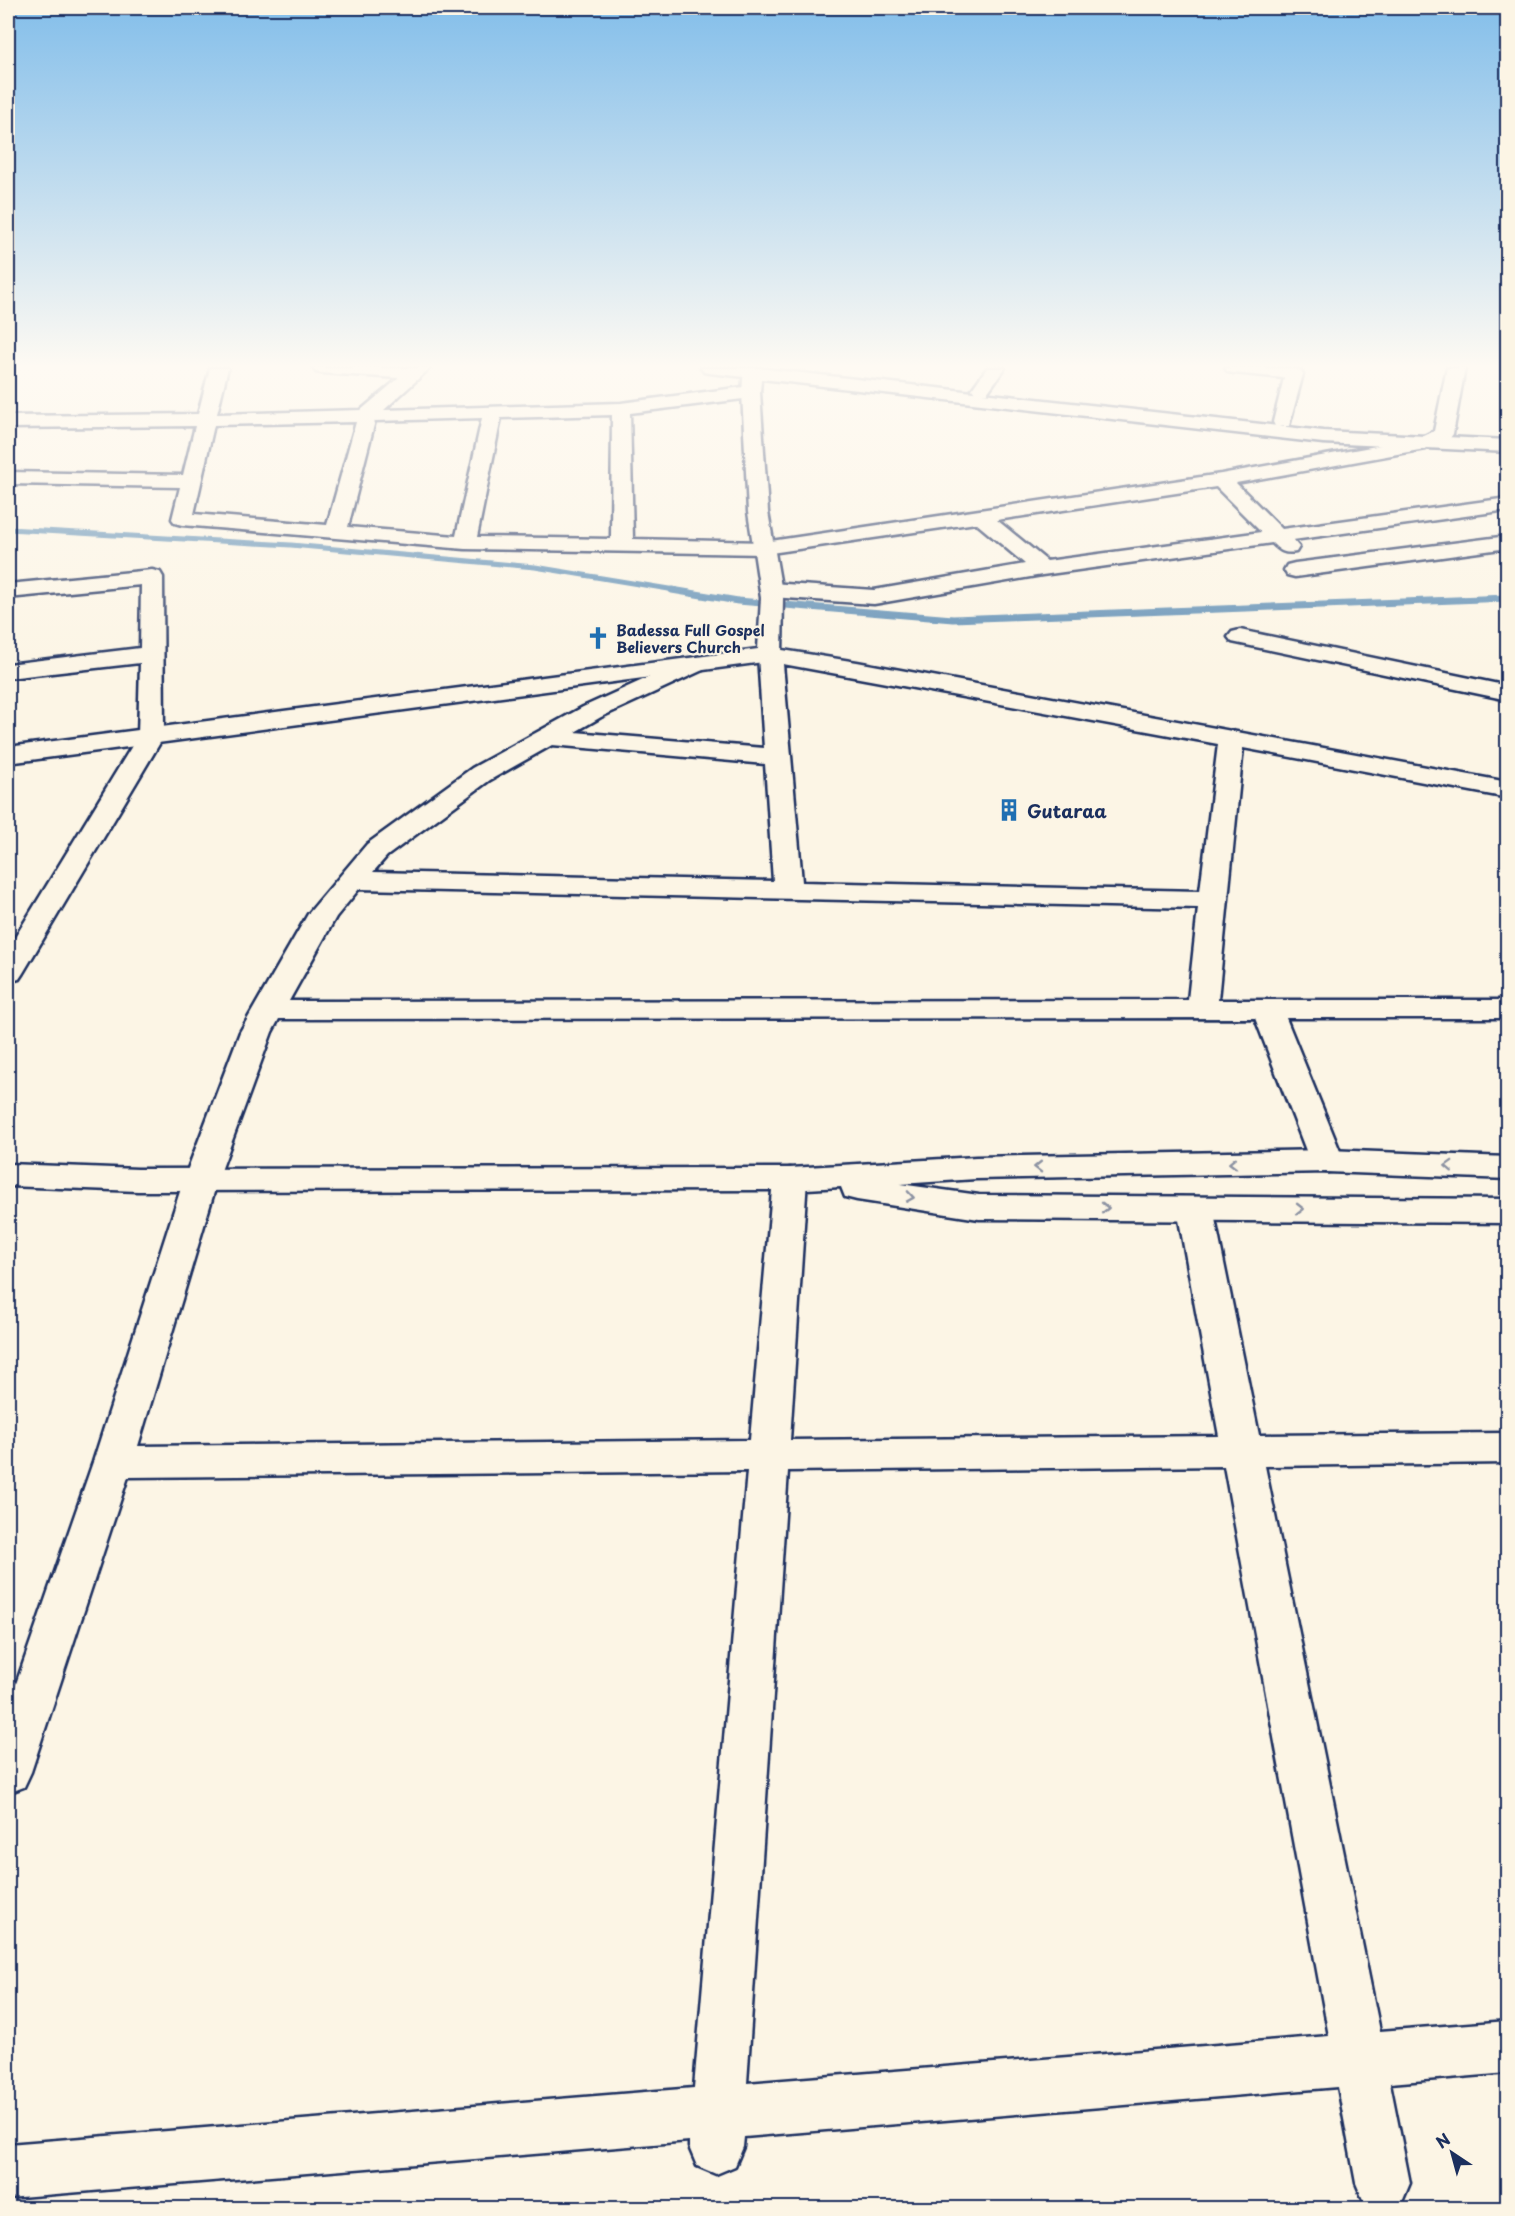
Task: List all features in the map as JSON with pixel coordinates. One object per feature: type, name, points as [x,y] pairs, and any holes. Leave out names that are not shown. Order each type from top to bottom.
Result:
[{"type":"street","points":[[195,471],[182,519],[465,543],[764,548],[1266,471]]},
{"type":"street","points":[[336,532],[352,471]]},
{"type":"street","points":[[465,543],[480,471]]},
{"type":"street","points":[[621,471],[622,546]]},
{"type":"street","points":[[756,471],[758,512],[771,600],[770,655],[788,890]]},
{"type":"street","points":[[8,478],[193,481]]},
{"type":"street","points":[[1221,480],[1276,536],[1303,569],[1508,542]]},
{"type":"street","points":[[771,600],[874,597],[1042,568],[1508,504]]},
{"type":"street","points":[[979,515],[1042,568]]},
{"type":"street","points":[[8,591],[152,577],[152,736],[8,973]]},
{"type":"street","points":[[1240,637],[1508,693]]},
{"type":"street","points":[[8,671],[152,654]]},
{"type":"street","points":[[8,755],[770,655],[857,669],[1508,790]]},
{"type":"street","points":[[8,1772],[113,1462],[201,1179],[256,1032],[323,914],[377,850],[481,774],[592,712],[698,664]]},
{"type":"street","points":[[547,737],[778,757]]},
{"type":"street","points":[[1202,1009],[1231,739]]},
{"type":"street","points":[[351,880],[1214,900]]},
{"type":"street","points":[[1267,1009],[1328,1161]]},
{"type":"street","points":[[268,1010],[1508,1009]]},
{"type":"street","points":[[8,1175],[201,1179],[790,1179],[976,1168],[1328,1161],[1508,1168]]},
{"type":"street","points":[[790,1179],[979,1207],[1508,1211]]},
{"type":"street","points":[[717,2129],[790,1179]]},
{"type":"street","points":[[1195,1209],[1383,2183]]},
{"type":"street","points":[[113,1462],[1508,1448]]},
{"type":"street","points":[[8,2171],[717,2129],[1358,2060],[1508,2047]]},
{"type":"waterway","points":[[8,529],[291,545],[535,567],[681,591]]},
{"type":"waterway","points":[[672,590],[738,601],[953,619],[1508,598]]},
{"type":"place","name":"Badessa Full Gospel Believers Church","points":[[598,638]]},
{"type":"place","name":"Gutaraa","points":[[1009,810]]}]
